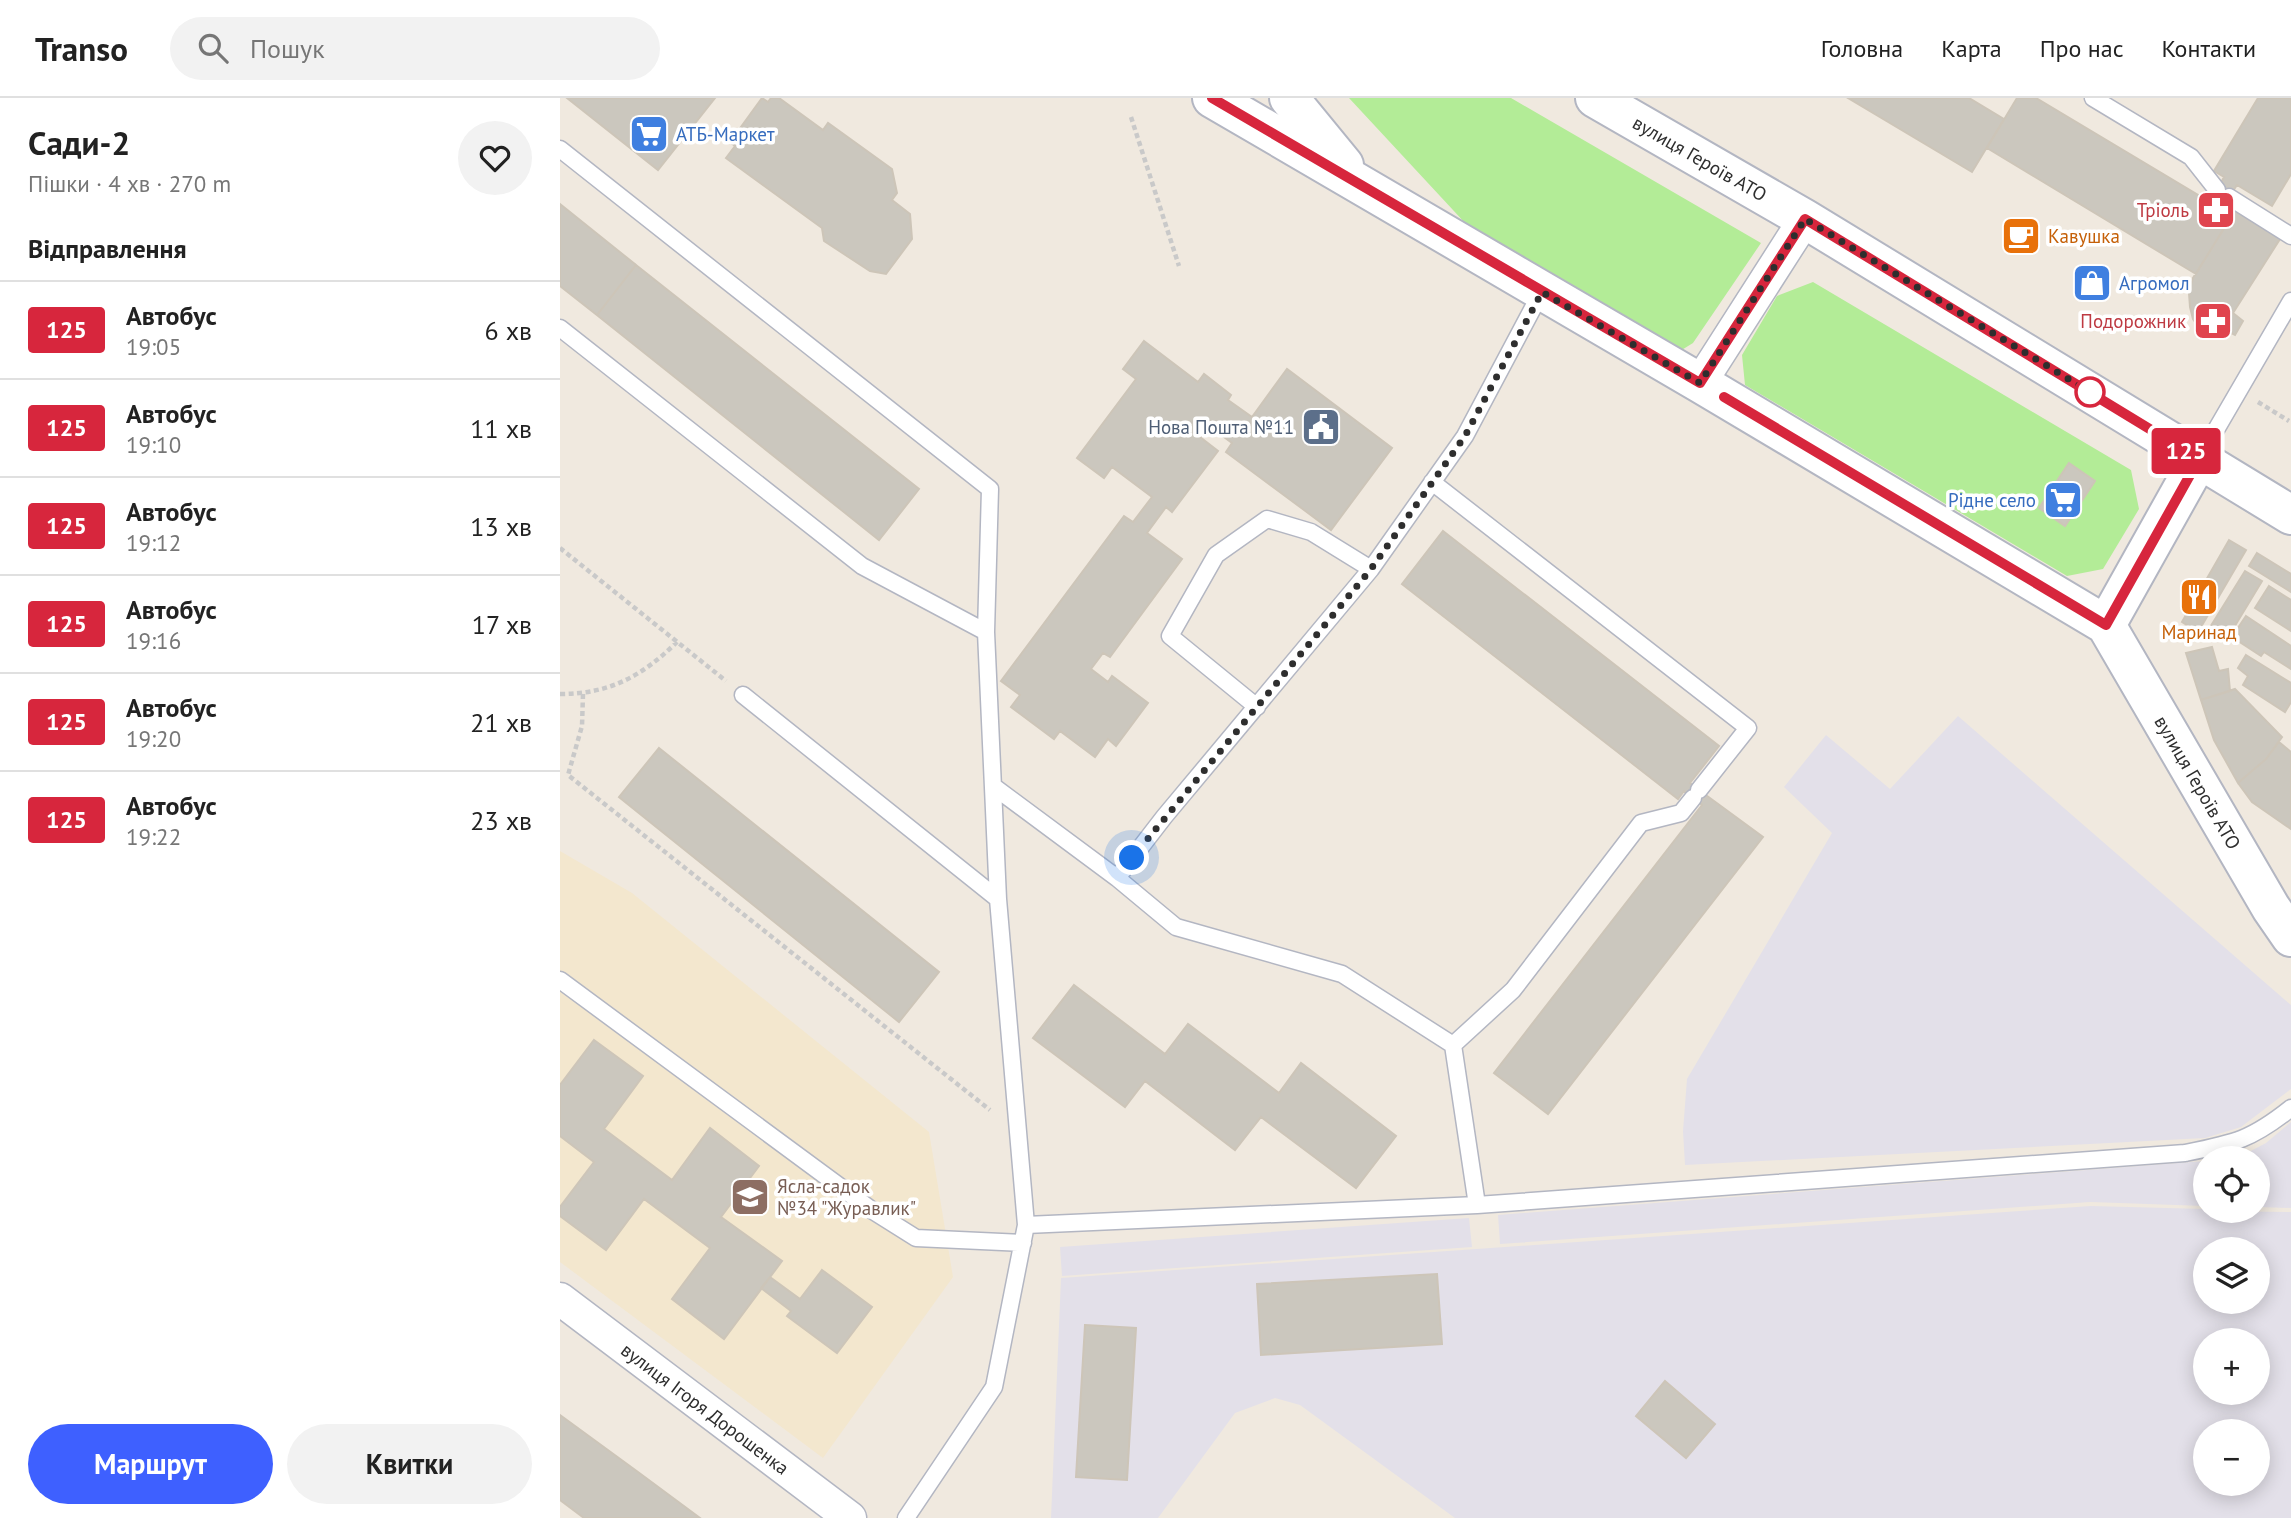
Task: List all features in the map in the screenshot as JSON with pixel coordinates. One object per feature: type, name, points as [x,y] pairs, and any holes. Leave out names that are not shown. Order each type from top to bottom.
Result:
[{"type":"main road","name":"вулиця Героїв АТО","points":[[1212,98],[1700,383],[2106,625],[2271,908],[2291,937]]},
{"type":"main road","points":[[1289,98],[1361,186]]},
{"type":"main road","name":"вулиця Героїв АТО","points":[[1595,98],[1805,219],[2291,515]]},
{"type":"main road","points":[[2106,625],[2199,459]]},
{"type":"street","points":[[1700,383],[1805,219]]},
{"type":"street","name":"вулиця Ігоря Дорошенка","points":[[560,1299],[844,1516]]},
{"type":"lane","points":[[2094,98],[2191,157],[2223,193],[2291,236]]},
{"type":"lane","points":[[560,149],[990,489],[986,632],[998,899],[1026,1225],[994,1387],[906,1518]]},
{"type":"lane","points":[[1116,878],[1371,569],[1465,436],[1542,292]]},
{"type":"lane","points":[[2199,459],[2291,301]]},
{"type":"lane","points":[[560,328],[862,566],[986,632]]},
{"type":"lane","points":[[1432,482],[1748,728],[1681,813],[1641,822],[1513,990],[1453,1045]]},
{"type":"lane","points":[[1257,707],[1170,636],[1216,555],[1267,519],[1311,532],[1371,569]]},
{"type":"lane","points":[[743,695],[998,899]]},
{"type":"lane","points":[[993,786],[1116,878],[1176,927],[1342,974],[1453,1045],[1477,1205]]},
{"type":"lane","points":[[560,980],[873,1211],[916,1238],[1023,1243]]},
{"type":"lane","points":[[1026,1225],[1477,1205],[2185,1153],[2234,1144],[2267,1127],[2291,1108]]},
{"type":"path","points":[[1131,117],[1179,266]]},
{"type":"path","points":[[2239,390],[2289,421]]},
{"type":"path","points":[[560,548],[743,695]]},
{"type":"path","points":[[560,694],[583,694],[622,683],[655,663],[677,642]]},
{"type":"path","points":[[583,694],[582,726],[568,775],[1018,1132]]},
{"type":"shaded area","points":[[1958,716],[2291,1005],[2291,1089],[2241,1127],[2205,1138],[1685,1165],[1683,1131],[1687,1079],[1832,833],[1784,787],[1826,735],[1890,789]]},
{"type":"shaded area","name":"Ясла-садок №34 \"Журавлик\"","points":[[560,851],[632,893],[929,1132],[953,1277],[823,1458],[560,1262]]},
{"type":"shaded area","points":[[2291,1122],[2291,1208],[2270,1207],[2270,1146],[2260,1146]]},
{"type":"shaded area","points":[[2193,1162],[2193,1206],[2090,1202],[1500,1244],[1498,1215]]},
{"type":"shaded area","points":[[2091,1206],[2193,1209],[2193,1223],[2270,1223],[2270,1212],[2291,1212],[2291,1518],[1455,1518],[1300,1405],[1275,1398],[1235,1413],[1158,1518],[1051,1518],[1061,1278]]},
{"type":"shaded area","points":[[1469,1218],[1472,1247],[1062,1276],[1060,1247]]},
{"type":"green space","points":[[1349,98],[1511,98],[1761,243],[1693,343],[1680,351],[1479,238]]},
{"type":"green space","points":[[1813,282],[2131,470],[2139,509],[2103,569],[2067,576],[1745,385],[1742,355],[1777,296]]},
{"type":"building","name":"АТБ-Маркет","points":[[567,98],[715,98],[658,170]]},
{"type":"building","points":[[762,98],[768,102],[771,98],[779,98],[823,130],[828,123],[892,169],[897,193],[892,200],[910,214],[912,239],[886,274],[870,271],[824,241],[822,228],[726,158],[735,146],[730,142]]},
{"type":"building","points":[[1848,98],[1969,98],[2004,119],[1972,172]]},
{"type":"building","points":[[2017,98],[2036,98],[2210,202],[2217,190],[2229,197],[2222,209],[2232,215],[2196,274],[1987,148]]},
{"type":"building","points":[[2258,98],[2291,98],[2291,174],[2272,206],[2237,185],[2229,197],[2217,190],[2224,177],[2214,171]]},
{"type":"building","points":[[560,204],[636,265],[597,315],[560,286]]},
{"type":"building","points":[[2235,211],[2280,239],[2233,313],[2243,321],[2235,335],[2213,324],[2207,324],[2202,332],[2193,319],[2190,307],[2189,293],[2193,278]]},
{"type":"building","points":[[636,265],[919,489],[879,540],[597,315]]},
{"type":"building","points":[[1144,341],[1198,382],[1204,374],[1231,395],[1228,400],[1252,417],[1287,369],[1392,448],[1331,530],[1226,452],[1232,443],[1209,426],[1200,437],[1218,451],[1172,512],[1166,507],[1147,533],[1182,559],[1110,657],[1103,653],[1091,669],[1108,682],[1112,676],[1148,703],[1116,746],[1108,739],[1095,757],[1060,731],[1054,739],[1011,707],[1020,695],[1001,681],[1124,516],[1133,522],[1152,497],[1112,467],[1104,478],[1077,458],[1136,379],[1123,369]]},
{"type":"building","name":"Рідне село","points":[[2069,463],[2095,481],[2065,526],[2039,508]]},
{"type":"building","points":[[1443,531],[1719,746],[1690,783],[1699,790],[1693,798],[1684,791],[1678,799],[1402,584]]},
{"type":"building","points":[[2229,540],[2246,550],[2198,632],[2182,622]]},
{"type":"building","points":[[2257,553],[2291,574],[2291,592],[2249,566]]},
{"type":"building","points":[[2245,571],[2262,581],[2227,639],[2209,629]]},
{"type":"building","points":[[2269,586],[2291,600],[2291,631],[2255,608]]},
{"type":"building","points":[[2246,616],[2291,646],[2291,669],[2264,652],[2261,656],[2232,637]]},
{"type":"building","points":[[2212,647],[2219,671],[2228,669],[2230,691],[2201,700],[2186,653]]},
{"type":"building","points":[[2246,655],[2291,683],[2291,702],[2285,712],[2243,685],[2248,676],[2238,668]]},
{"type":"building","points":[[2235,689],[2282,737],[2266,759],[2238,783],[2214,740],[2201,700]]},
{"type":"building","points":[[2279,742],[2291,752],[2291,829],[2252,802],[2238,783],[2266,759]]},
{"type":"building","points":[[659,748],[939,972],[899,1022],[619,797]]},
{"type":"building","points":[[1699,790],[1763,837],[1548,1114],[1494,1073],[1702,805],[1693,798]]},
{"type":"building","points":[[1074,985],[1165,1054],[1188,1024],[1279,1093],[1301,1063],[1396,1136],[1356,1188],[1261,1117],[1235,1150],[1145,1081],[1125,1107],[1033,1038]]},
{"type":"building","points":[[594,1040],[643,1076],[604,1129],[672,1180],[710,1128],[759,1166],[721,1217],[782,1261],[724,1339],[672,1299],[710,1248],[644,1199],[606,1250],[560,1216],[560,1207],[594,1162],[560,1136],[560,1085]]},
{"type":"building","points":[[822,1270],[872,1307],[837,1353],[787,1316],[791,1311],[761,1288],[770,1277],[800,1299]]},
{"type":"building","points":[[1437,1274],[1442,1344],[1261,1355],[1257,1284]]},
{"type":"building","points":[[1085,1325],[1136,1328],[1127,1480],[1076,1477]]},
{"type":"building","points":[[1665,1381],[1715,1424],[1686,1458],[1636,1416]]},
{"type":"building","points":[[560,1415],[700,1518],[584,1518],[560,1500]]},
{"type":"bus line","name":"125","points":[[1212,98],[1700,383],[1805,219],[2199,459],[2106,625],[1724,397]]},
{"type":"place","name":"АТБ-Маркет","points":[[649,134]]},
{"type":"place","name":"Тріоль","points":[[2216,210]]},
{"type":"place","name":"Кавушка","points":[[2021,236]]},
{"type":"place","name":"Агромол","points":[[2092,283]]},
{"type":"place","name":"Подорожник","points":[[2213,321]]},
{"type":"place","name":"Нова Пошта №11","points":[[1321,427]]},
{"type":"place","name":"Рідне село","points":[[2063,500]]},
{"type":"place","name":"Маринад","points":[[2199,597]]},
{"type":"place","name":"Ясла-садок №34 \"Журавлик\"","points":[[750,1197]]},
{"type":"route","points":[[1132,858],[1371,569],[1465,436],[1542,292],[1700,383],[1805,219],[2090,392]]}]
